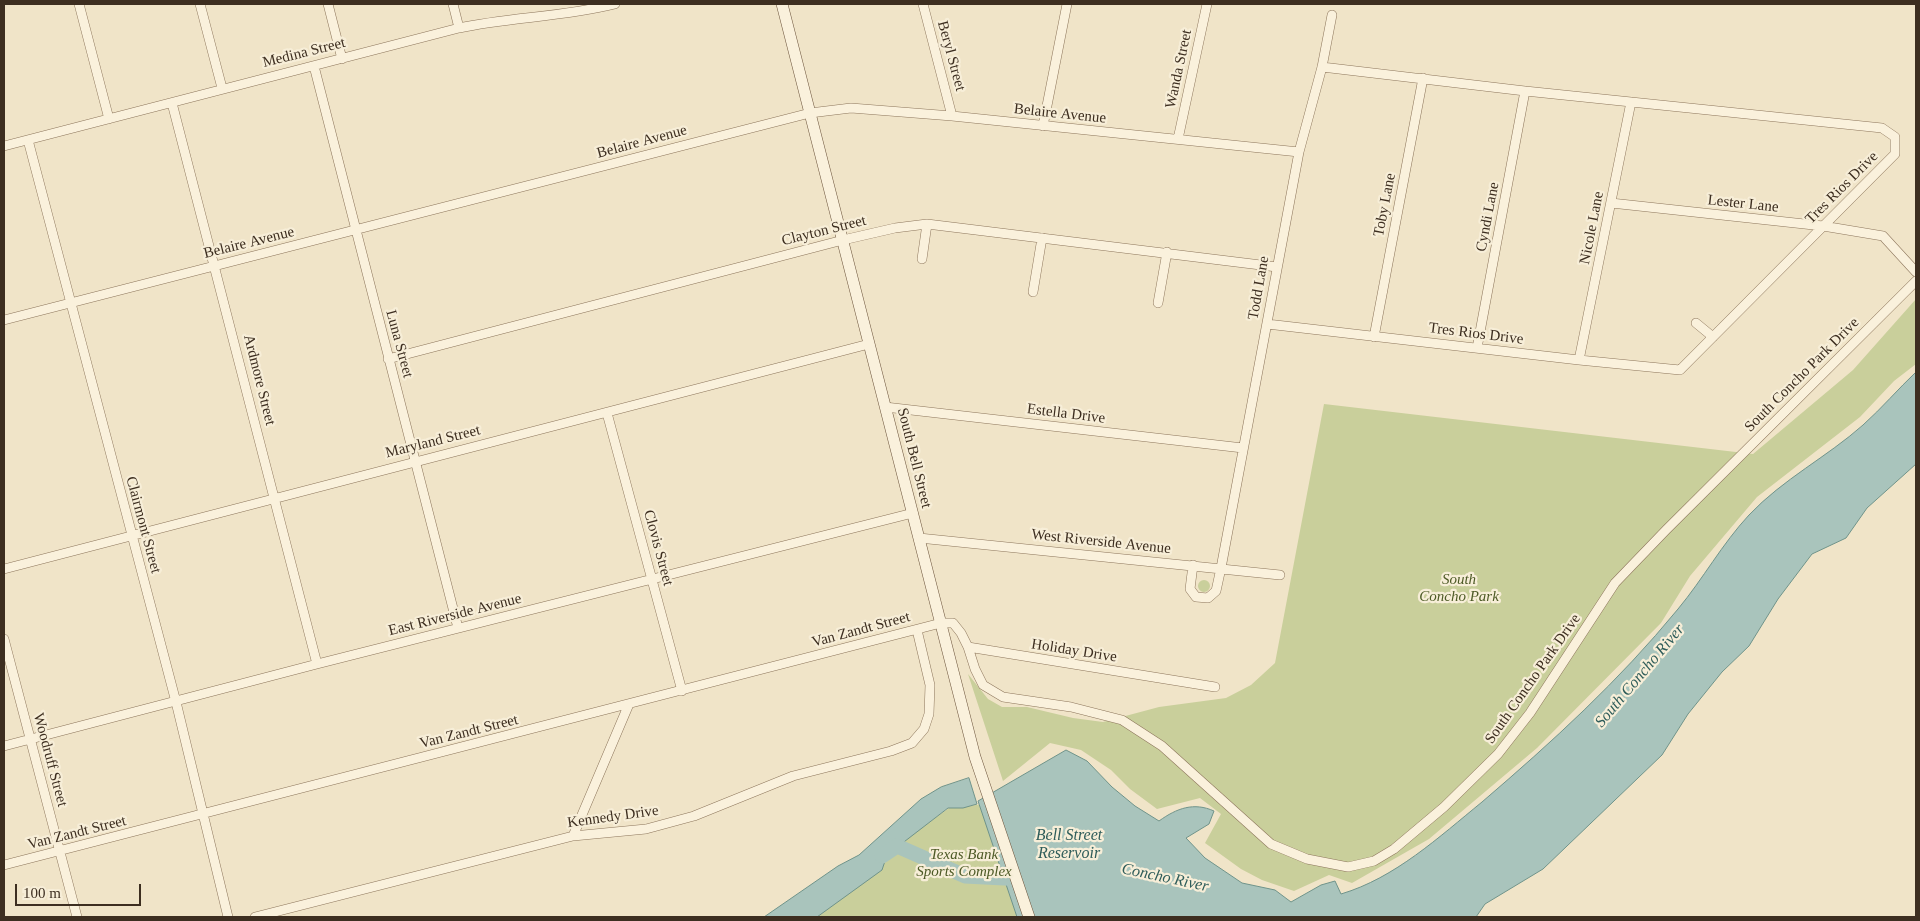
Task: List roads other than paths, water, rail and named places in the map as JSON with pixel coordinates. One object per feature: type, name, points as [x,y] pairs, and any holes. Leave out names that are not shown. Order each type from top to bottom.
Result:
[{"type":"main road","name":"South Bell Street","points":[[782,4],[975,758],[1029,917]]},
{"type":"street","points":[[79,4],[108,119]]},
{"type":"street","points":[[200,4],[222,88]]},
{"type":"street","points":[[328,4],[342,58]]},
{"type":"street","points":[[453,4],[459,28]]},
{"type":"street","name":"Medina Street","points":[[4,146],[172,103],[222,88],[488,21],[615,4]]},
{"type":"street","name":"Beryl Street","points":[[923,4],[952,116]]},
{"type":"street","points":[[1044,126],[1067,4]]},
{"type":"street","name":"Wanda Street","points":[[1178,140],[1207,4]]},
{"type":"street","name":"Todd Lane","points":[[1193,566],[1190,589],[1196,597],[1208,598],[1216,591],[1221,568],[1299,152],[1322,67],[1332,15]]},
{"type":"street","name":"Luna Street","points":[[314,66],[458,628]]},
{"type":"street","name":"Tres Rios Drive","points":[[1267,324],[1680,370],[1895,154],[1895,137],[1882,128],[1525,91],[1322,67]]},
{"type":"street","name":"Toby Lane","points":[[1374,337],[1423,78]]},
{"type":"street","name":"Cyndi Lane","points":[[1477,348],[1525,91]]},
{"type":"street","name":"Nicole Lane","points":[[1579,360],[1632,102]]},
{"type":"street","name":"Ardmore Street","points":[[172,103],[317,664]]},
{"type":"street","name":"Belaire Avenue","points":[[4,320],[810,113],[852,108],[952,116],[1299,152]]},
{"type":"street","name":"Clairmont Street","points":[[28,140],[176,702],[228,917]]},
{"type":"street","name":"Lester Lane","points":[[1611,203],[1823,226],[1883,236],[1916,272]]},
{"type":"street","points":[[922,259],[927,224]]},
{"type":"street","name":"Clayton Street","points":[[388,359],[843,240],[895,228],[927,224],[1277,267]]},
{"type":"street","points":[[1033,292],[1042,238]]},
{"type":"street","points":[[1158,304],[1167,252]]},
{"type":"street","name":"South Concho Park Drive","points":[[968,648],[983,685],[1003,697],[1071,707],[1122,720],[1162,746],[1270,844],[1307,860],[1348,867],[1374,861],[1394,849],[1444,807],[1498,754],[1530,713],[1615,583],[1916,280]]},
{"type":"street","points":[[1696,323],[1714,337]]},
{"type":"street","name":"Maryland Street","points":[[4,569],[416,460],[607,413],[870,344]]},
{"type":"street","name":"Estella Drive","points":[[886,407],[1243,448]]},
{"type":"street","name":"Clovis Street","points":[[607,413],[682,691]]},
{"type":"street","name":"East Riverside Avenue","points":[[4,746],[317,664],[913,513]]},
{"type":"street","name":"West Riverside Avenue","points":[[919,538],[1280,575]]},
{"type":"street","points":[[941,623],[952,623],[961,633],[968,648]]},
{"type":"street","name":"Van Zandt Street","points":[[4,866],[941,623]]},
{"type":"street","name":"Kennedy Drive","points":[[255,917],[573,836],[646,829],[684,819],[793,776],[891,752],[912,743],[924,729],[929,714],[930,685],[917,630]]},
{"type":"street","name":"Woodruff Street","points":[[4,638],[77,917]]},
{"type":"street","name":"Holiday Drive","points":[[968,648],[1216,687]]},
{"type":"street","points":[[573,836],[630,704]]},
{"type":"water","points":[[1916,372],[1916,464],[1867,508],[1846,538],[1812,554],[1778,599],[1749,646],[1722,672],[1688,714],[1662,755],[1543,869],[1485,904],[1476,917],[1017,917],[978,801],[1066,750],[1087,761],[1112,787],[1135,806],[1159,821],[1172,813],[1186,808],[1200,807],[1214,811],[1209,824],[1186,838],[1205,858],[1242,883],[1275,890],[1291,902],[1321,885],[1335,881],[1341,894],[1380,878],[1416,855],[1482,802],[1584,710],[1656,636],[1749,515],[1776,490],[1849,437],[1877,412]]},
{"type":"water","points":[[969,778],[977,804],[963,808],[948,808],[887,855],[882,870],[817,917],[764,917],[838,866],[859,855],[921,799],[941,787]]},
{"type":"waterway","name":"Concho River","points":[[882,856],[897,846],[965,876],[1024,879]]},
{"type":"park label","name":"South Concho Park","points":[[1459,588]]},
{"type":"park label","name":"Texas Bank Sports Complex","points":[[964,864]]},
{"type":"water label","name":"South Concho River","points":[[1640,676]]},
{"type":"water label","name":"Bell Street Reservoir","points":[[1069,845]]}]
